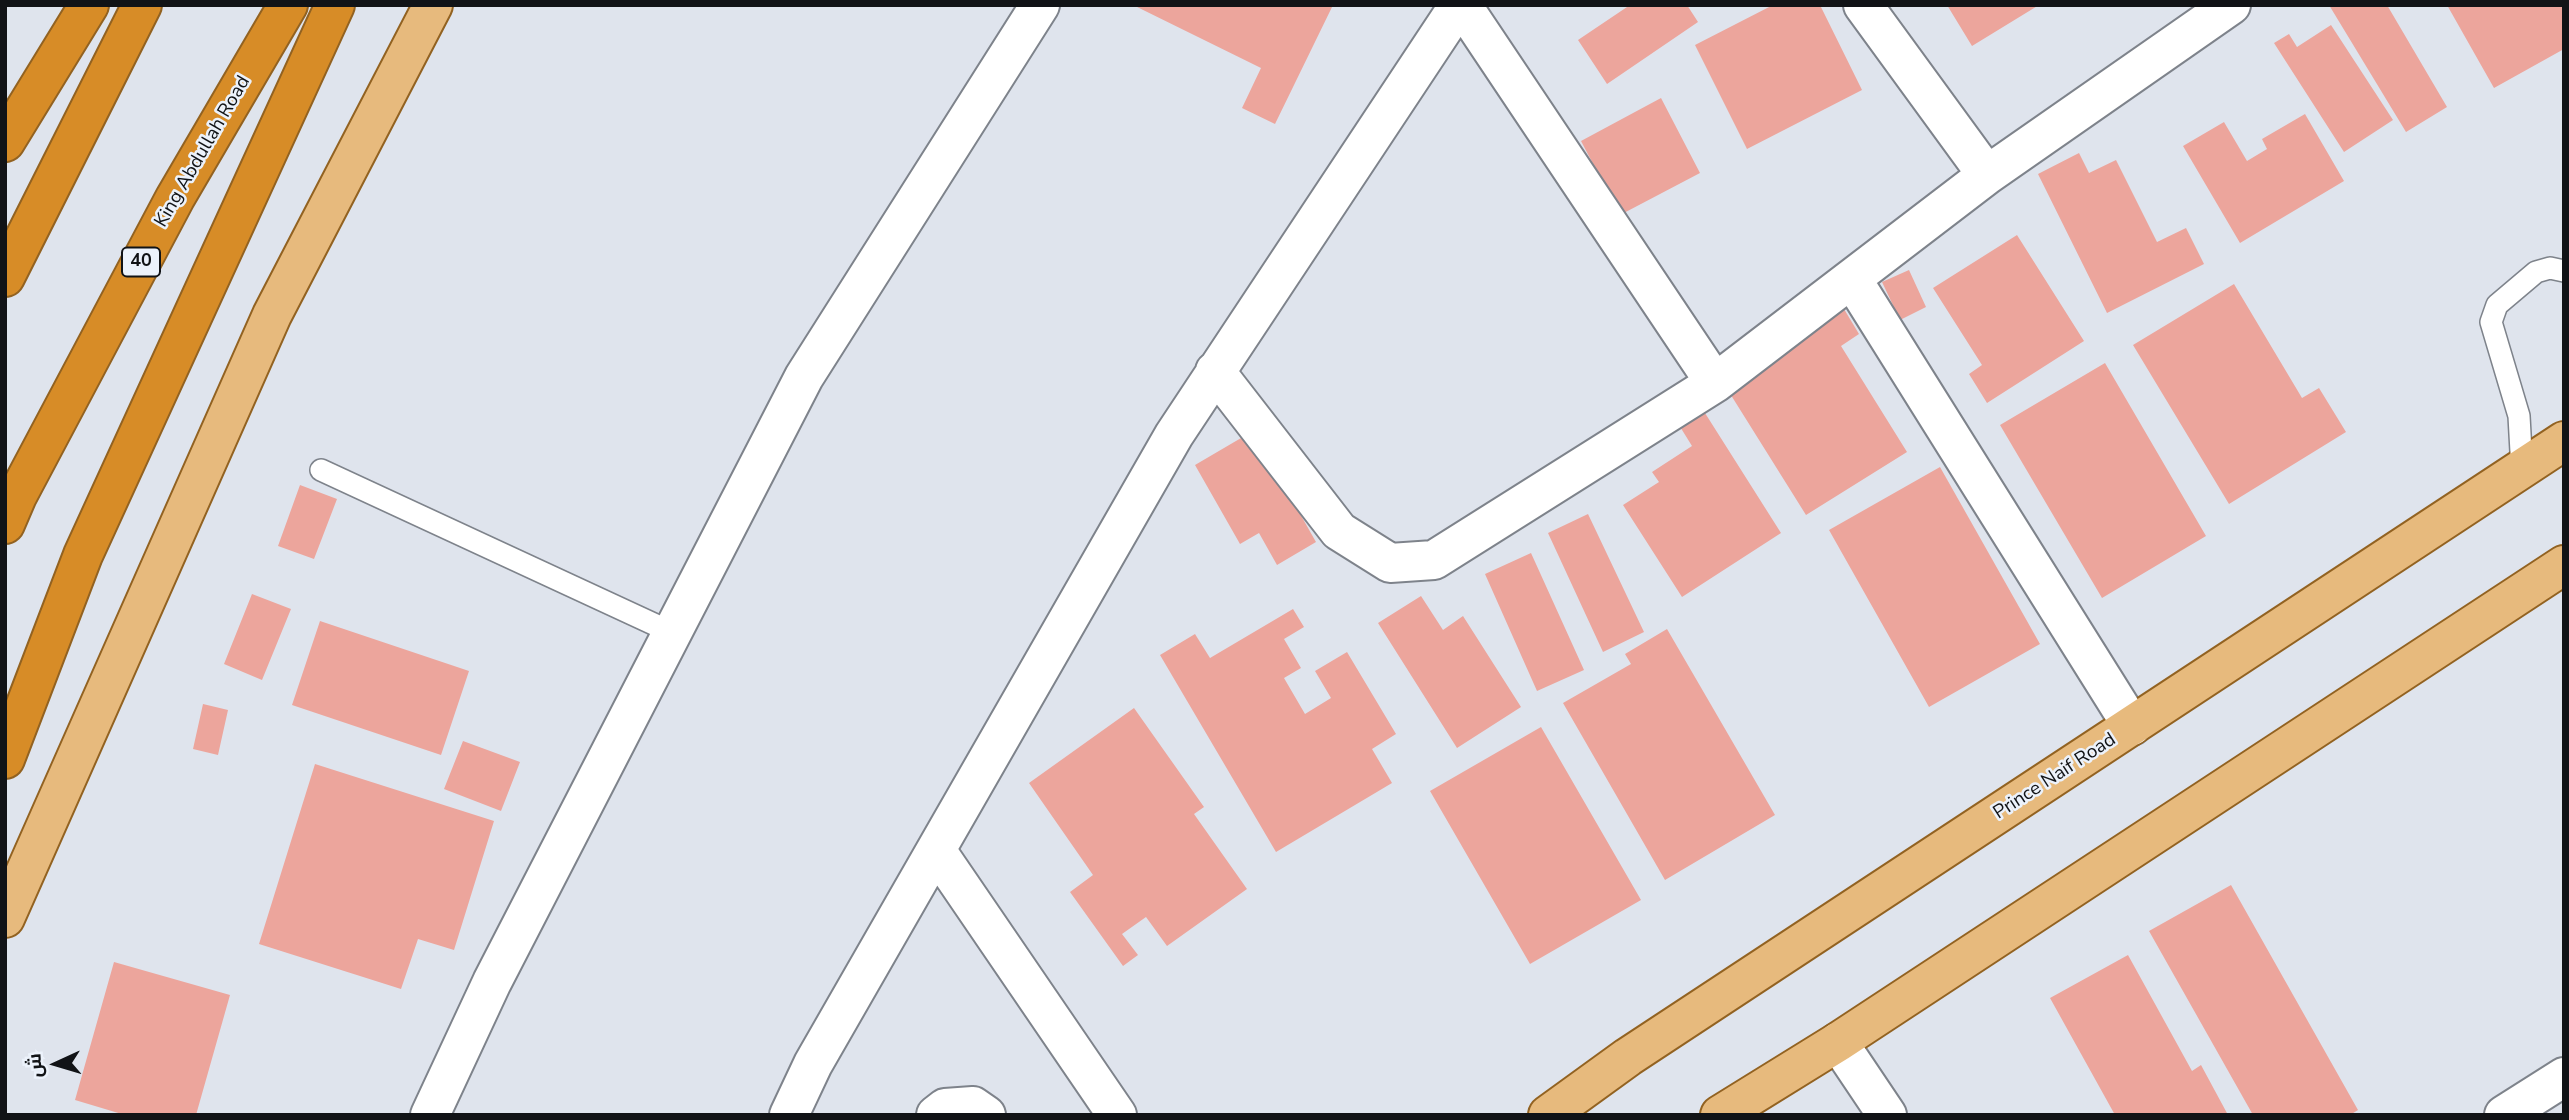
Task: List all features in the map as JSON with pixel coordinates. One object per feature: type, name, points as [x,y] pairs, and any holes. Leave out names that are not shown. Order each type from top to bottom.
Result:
[{"type":"highway","points":[[5,142],[89,5]]},
{"type":"highway","points":[[5,277],[142,5]]},
{"type":"highway","name":"King Abdullah Road","points":[[5,524],[17,496],[175,198],[288,5]]},
{"type":"highway","points":[[5,759],[83,555],[335,5]]},
{"type":"main road","points":[[5,918],[272,314],[433,5]]},
{"type":"main road","name":"Prince Naif Road","points":[[1548,1115],[1628,1058],[2564,441]]},
{"type":"main road","points":[[1720,1115],[1838,1042],[2564,565]]},
{"type":"main road","points":[[1521,1115],[1628,1058]]},
{"type":"street","points":[[430,1115],[492,982],[804,377],[1040,5]]},
{"type":"street","points":[[789,1115],[813,1064],[1174,435],[1461,5],[1715,383]]},
{"type":"street","points":[[1863,5],[1987,175]]},
{"type":"street","points":[[1215,371],[1339,531],[1390,563],[1434,560],[1715,383],[1987,175],[2231,5]]},
{"type":"street","points":[[1852,279],[2132,726]]},
{"type":"street","points":[[936,850],[1117,1115]]},
{"type":"street","points":[[1838,1042],[1887,1115]]},
{"type":"street","points":[[2504,1115],[2564,1077]]},
{"type":"street","points":[[936,1115],[945,1108],[973,1106],[986,1115]]},
{"type":"lane","points":[[2522,470],[2519,416],[2491,322],[2497,305],[2536,272],[2550,268],[2564,271]]},
{"type":"lane","points":[[321,470],[673,633]]},
{"type":"building","points":[[1133,5],[1333,5],[1275,124],[1242,108],[1261,68]]},
{"type":"building","points":[[1630,5],[1687,5],[1698,22],[1607,84],[1578,40]]},
{"type":"building","points":[[1773,5],[1820,5],[1862,90],[1747,149],[1695,45]]},
{"type":"building","points":[[1947,5],[2039,5],[1972,46]]},
{"type":"building","points":[[2329,5],[2387,5],[2447,107],[2406,132]]},
{"type":"building","points":[[2447,5],[2564,5],[2564,49],[2494,88]]},
{"type":"building","points":[[2331,25],[2393,120],[2344,152],[2274,43],[2289,34],[2297,47]]},
{"type":"building","points":[[1661,98],[1700,173],[1620,215],[1581,141]]},
{"type":"building","points":[[2305,114],[2344,181],[2240,243],[2183,146],[2224,122],[2247,161],[2267,149],[2262,139]]},
{"type":"building","points":[[2079,153],[2089,173],[2116,160],[2157,242],[2186,228],[2204,264],[2107,313],[2038,174]]},
{"type":"building","points":[[2017,235],[2084,341],[1987,403],[1969,374],[1982,365],[1933,288]]},
{"type":"building","points":[[1909,270],[1926,307],[1900,320],[1882,282]]},
{"type":"building","points":[[2234,284],[2302,398],[2319,388],[2346,432],[2229,504],[2133,345]]},
{"type":"building","points":[[1844,309],[1859,334],[1841,346],[1907,452],[1806,515],[1724,384]]},
{"type":"building","points":[[2105,363],[2206,536],[2102,598],[2000,425]]},
{"type":"building","points":[[1698,402],[1781,533],[1682,597],[1623,505],[1659,482],[1652,472],[1692,446],[1674,417]]},
{"type":"building","points":[[1253,431],[1316,542],[1277,565],[1259,533],[1240,544],[1195,465]]},
{"type":"building","points":[[1940,467],[2040,644],[1929,707],[1829,530]]},
{"type":"building","points":[[300,485],[337,499],[314,559],[278,546]]},
{"type":"building","points":[[1588,514],[1644,632],[1603,652],[1548,533]]},
{"type":"building","points":[[1531,553],[1584,670],[1537,691],[1485,574]]},
{"type":"building","points":[[252,594],[291,609],[262,680],[224,664]]},
{"type":"building","points":[[1421,596],[1443,630],[1463,616],[1521,707],[1457,748],[1378,623]]},
{"type":"building","points":[[1293,609],[1304,627],[1284,639],[1301,668],[1284,678],[1305,714],[1331,698],[1315,671],[1347,652],[1396,734],[1372,749],[1392,783],[1276,852],[1160,655],[1195,634],[1210,658]]},
{"type":"building","points":[[320,621],[469,671],[441,755],[292,705]]},
{"type":"building","points":[[1667,629],[1775,815],[1665,880],[1563,703],[1631,664],[1625,654]]},
{"type":"building","points":[[203,704],[228,710],[218,755],[193,749]]},
{"type":"building","points":[[1134,708],[1204,807],[1194,814],[1247,889],[1167,946],[1146,917],[1122,934],[1138,955],[1123,966],[1070,892],[1093,875],[1029,783]]},
{"type":"building","points":[[1541,727],[1641,900],[1530,964],[1430,791]]},
{"type":"building","points":[[463,741],[520,762],[501,811],[444,789]]},
{"type":"building","points":[[315,764],[494,821],[454,950],[418,939],[401,989],[259,944]]},
{"type":"building","points":[[2231,885],[2358,1110],[2350,1115],[2253,1115],[2149,931]]},
{"type":"building","points":[[2128,955],[2192,1071],[2201,1065],[2228,1115],[2115,1115],[2050,998]]},
{"type":"building","points":[[114,962],[230,995],[196,1115],[125,1115],[75,1100]]}]
